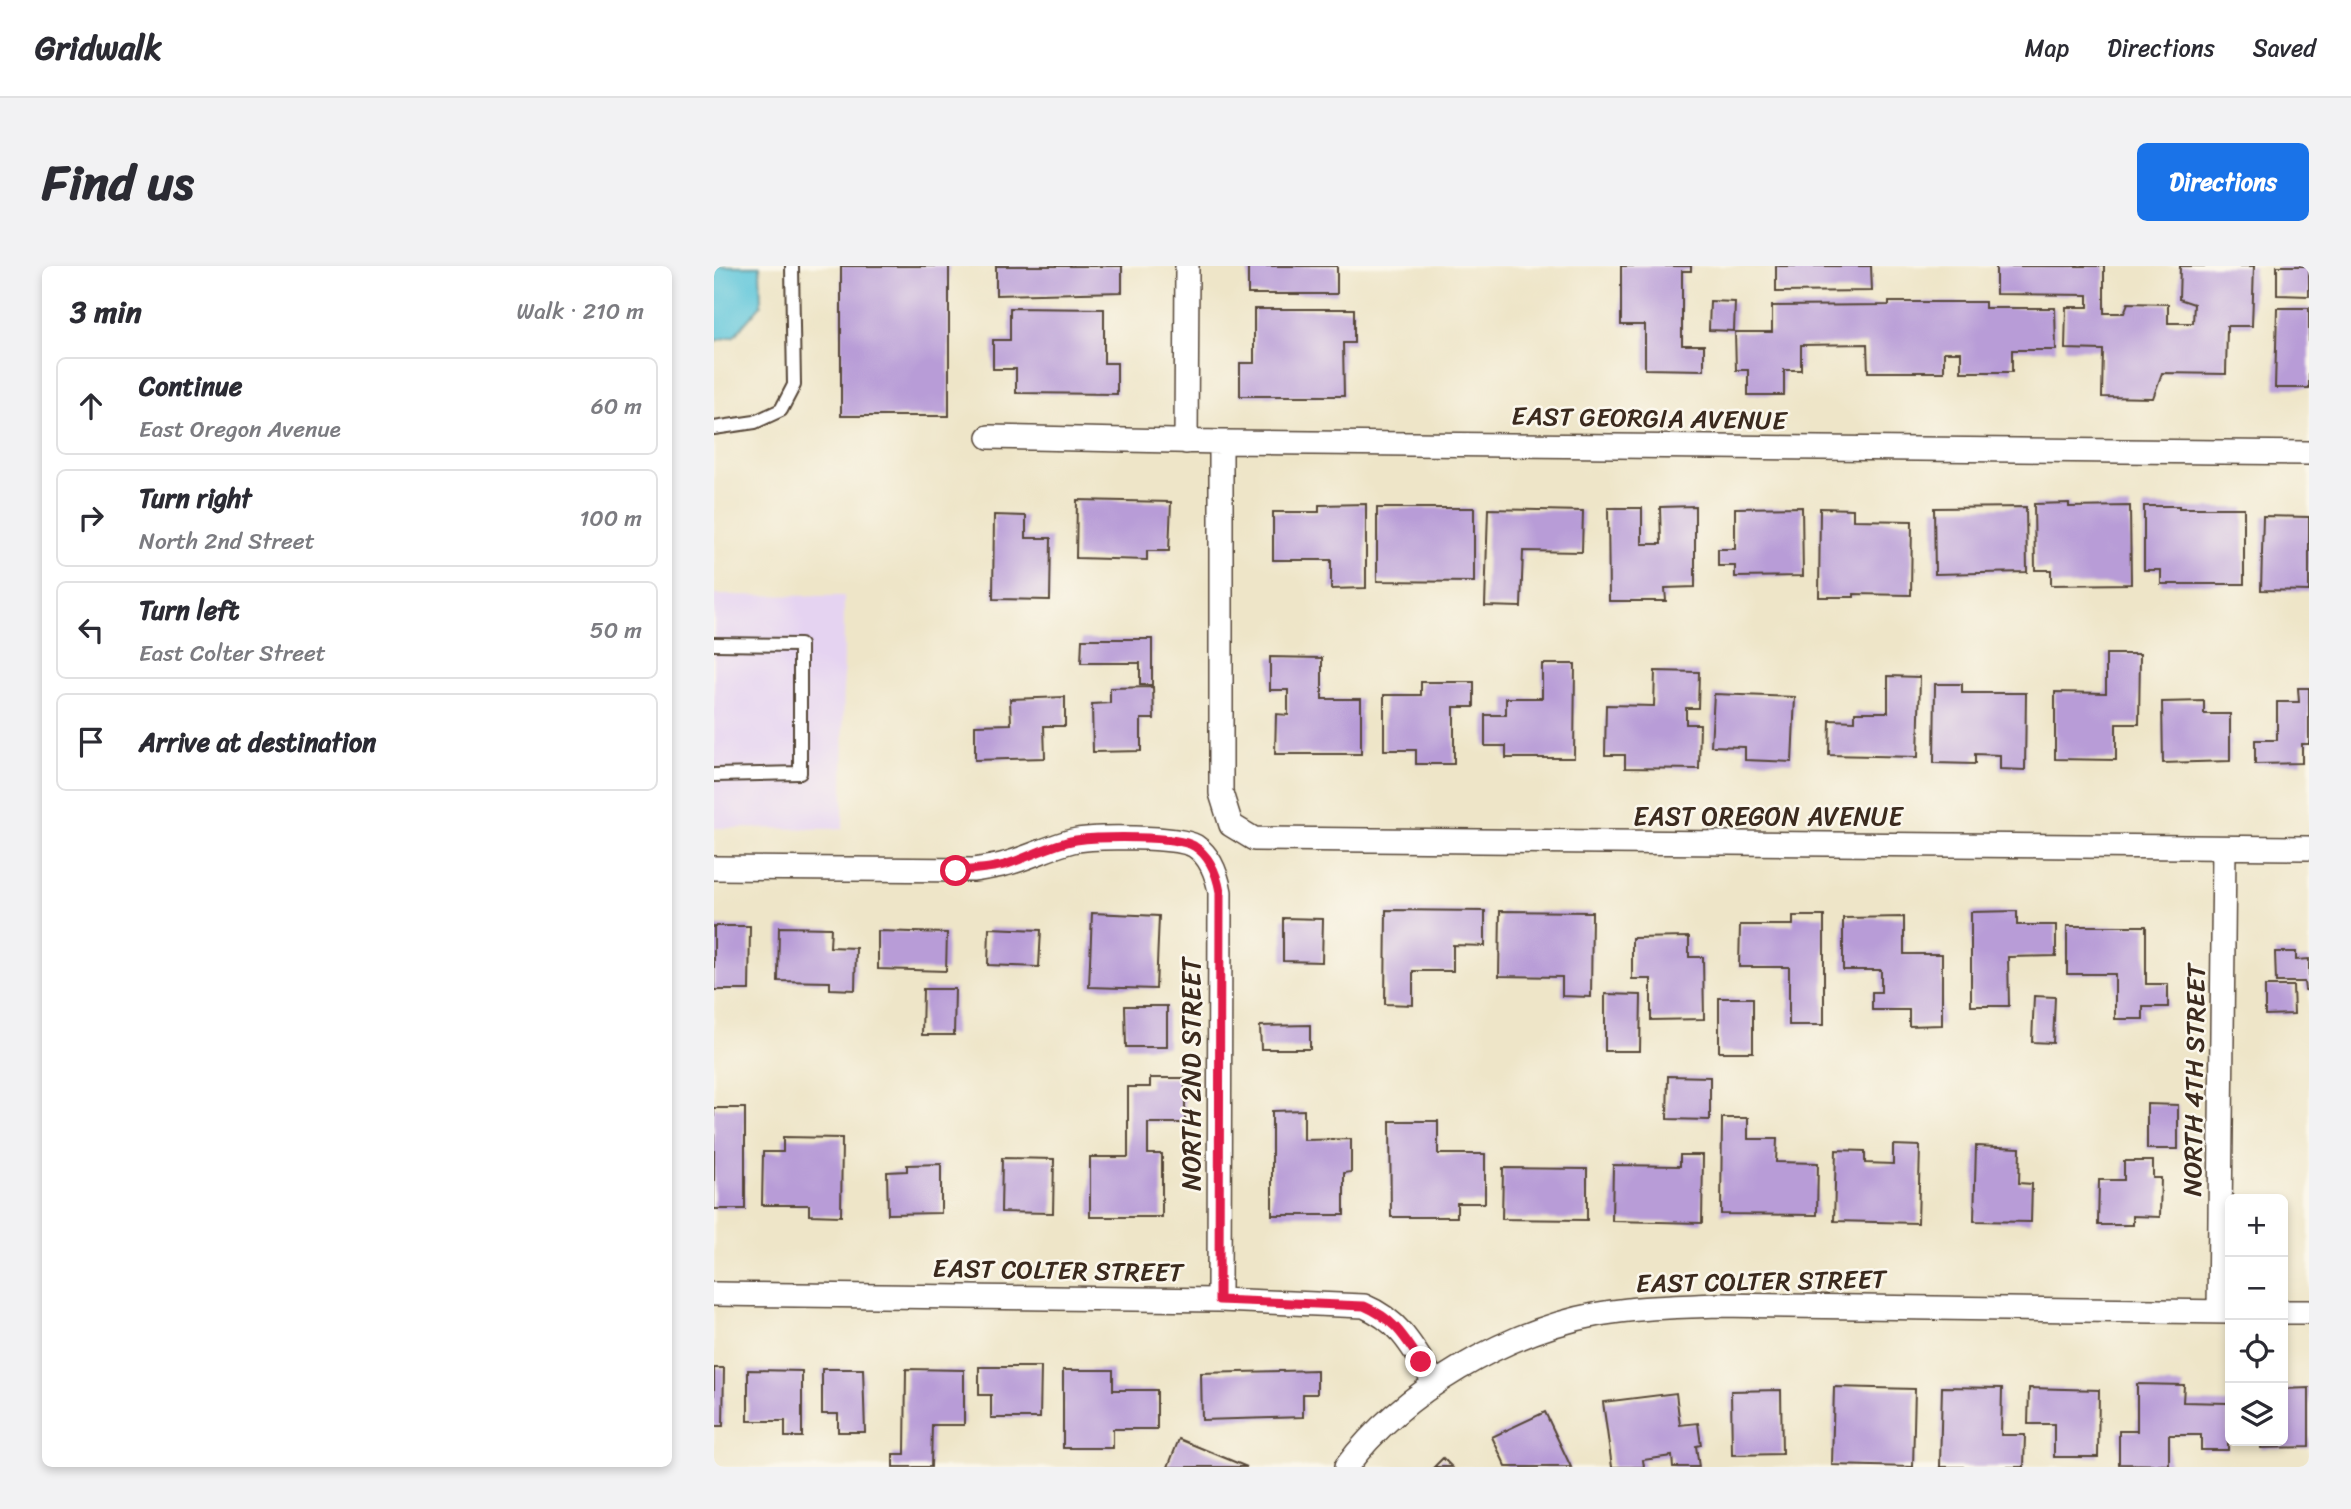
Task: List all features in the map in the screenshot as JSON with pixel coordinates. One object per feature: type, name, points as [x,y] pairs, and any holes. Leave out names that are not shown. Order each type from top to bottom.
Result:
[{"type":"street","points":[[1186,442],[1187,266]]},
{"type":"street","name":"EAST GEORGIA AVENUE","points":[[989,437],[1186,442],[2309,453]]},
{"type":"street","name":"EAST OREGON AVENUE","points":[[1221,442],[1221,793],[1231,825],[1254,839],[2309,848]]},
{"type":"street","name":"NORTH 2ND STREET","points":[[714,868],[973,870],[1005,864],[1075,841],[1105,839],[1182,842],[1194,846],[1211,864],[1220,892],[1219,1300]]},
{"type":"street","name":"NORTH 4TH STREET","points":[[2224,848],[2225,1312]]},
{"type":"street","name":"EAST COLTER STREET","points":[[714,1294],[1219,1300],[1364,1306],[1380,1313],[1398,1327],[1435,1384],[1506,1344],[1554,1325],[1599,1314],[1650,1308],[1717,1305],[2225,1312]]},
{"type":"street","points":[[2288,1312],[2309,1312]]},
{"type":"street","points":[[1346,1467],[1388,1422],[1435,1384]]},
{"type":"lane","points":[[714,428],[755,422],[781,410],[794,385],[792,266]]},
{"type":"lane","points":[[714,644],[800,645],[800,773],[714,775]]},
{"type":"shaded area","points":[[714,595],[844,596],[843,829],[714,828]]},
{"type":"water","points":[[714,266],[760,266],[761,305],[734,336],[714,341]]},
{"type":"building","points":[[841,266],[949,266],[949,416],[841,416]]},
{"type":"building","points":[[996,266],[1122,266],[1122,292],[996,295]]},
{"type":"building","points":[[1248,266],[1337,266],[1337,294],[1248,294]]},
{"type":"building","points":[[1621,266],[1691,266],[1691,271],[1682,271],[1682,345],[1704,345],[1704,370],[1645,369],[1645,325],[1621,325]]},
{"type":"building","points":[[1776,266],[1871,266],[1872,291],[1776,292]]},
{"type":"building","points":[[1996,266],[2104,266],[2104,313],[2124,313],[2128,303],[2168,304],[2168,323],[2193,323],[2194,304],[2179,299],[2180,266],[2254,266],[2252,326],[2227,326],[2226,374],[2162,373],[2153,398],[2102,397],[2103,350],[2065,349],[2066,307],[2088,307],[2088,295],[1996,294]]},
{"type":"building","points":[[2277,266],[2309,266],[2309,296],[2277,295]]},
{"type":"building","points":[[1710,301],[1735,302],[1734,331],[1709,330]]},
{"type":"building","points":[[1889,302],[1985,302],[1985,308],[2055,308],[2056,350],[2012,350],[2012,372],[1961,372],[1961,352],[1944,352],[1944,372],[1868,372],[1867,344],[1801,345],[1801,370],[1784,370],[1784,395],[1748,395],[1748,370],[1736,370],[1735,332],[1772,332],[1772,306],[1889,305]]},
{"type":"building","points":[[1010,308],[1104,309],[1104,363],[1117,363],[1117,394],[1016,393],[1016,369],[993,369],[993,340],[1010,340]]},
{"type":"building","points":[[2277,308],[2309,308],[2309,388],[2275,388]]},
{"type":"building","points":[[1254,309],[1354,309],[1354,343],[1343,343],[1344,396],[1240,396],[1240,363],[1254,363]]},
{"type":"building","points":[[1077,500],[1171,502],[1169,551],[1147,551],[1147,560],[1076,558]]},
{"type":"building","points":[[2069,503],[2069,507],[2130,506],[2131,584],[2051,585],[2051,570],[2035,570],[2034,504]]},
{"type":"building","points":[[1366,504],[1366,588],[1331,589],[1331,560],[1273,560],[1273,512],[1319,512],[1319,505]]},
{"type":"building","points":[[1695,506],[1695,587],[1665,588],[1666,601],[1609,601],[1608,508],[1642,508],[1642,544],[1661,544],[1660,507]]},
{"type":"building","points":[[2144,506],[2244,508],[2244,584],[2161,584],[2161,570],[2144,570]]},
{"type":"building","points":[[1802,507],[1803,576],[1735,577],[1735,566],[1718,566],[1718,549],[1735,549],[1735,508]]},
{"type":"building","points":[[2026,507],[2027,572],[1935,574],[1934,508]]},
{"type":"building","points":[[1377,508],[1474,508],[1474,582],[1377,581]]},
{"type":"building","points":[[1820,508],[1853,509],[1853,520],[1912,521],[1911,595],[1854,594],[1854,597],[1819,597]]},
{"type":"building","points":[[1488,509],[1583,511],[1582,552],[1523,551],[1521,607],[1485,606]]},
{"type":"building","points":[[994,515],[1026,516],[1026,538],[1051,538],[1050,600],[993,599]]},
{"type":"building","points":[[2263,516],[2309,517],[2309,591],[2261,590]]},
{"type":"building","points":[[1082,639],[1152,639],[1152,685],[1140,685],[1140,663],[1081,663]]},
{"type":"building","points":[[2106,654],[2140,654],[2139,724],[2116,724],[2116,760],[2055,759],[2055,692],[2106,693]]},
{"type":"building","points":[[1270,657],[1322,658],[1322,699],[1361,699],[1361,754],[1275,754],[1276,714],[1288,715],[1288,690],[1270,690]]},
{"type":"building","points":[[1542,664],[1575,664],[1574,758],[1506,758],[1506,746],[1485,746],[1485,715],[1506,715],[1506,698],[1542,698]]},
{"type":"building","points":[[1655,671],[1699,672],[1698,708],[1686,708],[1686,724],[1700,724],[1699,769],[1625,768],[1625,755],[1605,755],[1606,705],[1654,706]]},
{"type":"building","points":[[1888,676],[1920,677],[1918,757],[1829,755],[1830,720],[1855,721],[1855,712],[1888,712]]},
{"type":"building","points":[[1421,682],[1474,682],[1474,707],[1454,707],[1454,764],[1416,764],[1416,750],[1384,750],[1384,695],[1421,695]]},
{"type":"building","points":[[1935,684],[1962,684],[1962,693],[2026,693],[2025,770],[2000,769],[2000,755],[1975,754],[1975,764],[1934,763]]},
{"type":"building","points":[[1153,687],[1154,719],[1141,719],[1141,751],[1093,752],[1092,704],[1110,703],[1110,688]]},
{"type":"building","points":[[2298,688],[2309,688],[2309,744],[2302,744],[2302,763],[2255,764],[2255,740],[2277,740],[2277,702],[2299,702]]},
{"type":"building","points":[[1714,694],[1795,697],[1792,762],[1745,760],[1745,747],[1711,746]]},
{"type":"building","points":[[1065,697],[1065,726],[1044,726],[1045,758],[975,760],[975,725],[1011,724],[1010,699]]},
{"type":"building","points":[[2204,701],[2204,714],[2230,714],[2230,761],[2163,763],[2162,702]]},
{"type":"building","points":[[1386,910],[1485,911],[1485,946],[1453,945],[1453,971],[1413,971],[1413,1005],[1385,1004]]},
{"type":"building","points":[[1500,911],[1592,912],[1591,997],[1562,996],[1562,977],[1499,976]]},
{"type":"building","points":[[2017,911],[2017,925],[2056,925],[2056,956],[2008,957],[2009,1006],[1971,1006],[1971,912]]},
{"type":"building","points":[[1092,913],[1159,916],[1156,989],[1089,987]]},
{"type":"building","points":[[1793,916],[1824,916],[1824,1025],[1789,1025],[1789,967],[1739,967],[1740,925],[1793,925]]},
{"type":"building","points":[[1904,917],[1904,954],[1942,954],[1942,1025],[1909,1026],[1909,1010],[1872,1010],[1872,992],[1881,992],[1881,970],[1843,970],[1843,918]]},
{"type":"building","points":[[1283,918],[1323,919],[1322,962],[1283,961]]},
{"type":"building","points":[[714,926],[750,926],[749,990],[714,990]]},
{"type":"building","points":[[2067,926],[2146,926],[2146,984],[2168,984],[2168,1007],[2143,1007],[2143,1019],[2115,1019],[2115,974],[2067,974]]},
{"type":"building","points":[[779,927],[831,928],[830,947],[856,948],[855,990],[830,989],[830,982],[778,981]]},
{"type":"building","points":[[989,928],[1041,930],[1039,967],[988,965]]},
{"type":"building","points":[[878,931],[947,933],[946,971],[878,969]]},
{"type":"building","points":[[1689,937],[1689,957],[1703,957],[1704,1019],[1651,1020],[1651,979],[1632,979],[1632,938]]},
{"type":"building","points":[[2275,952],[2296,952],[2296,960],[2309,959],[2309,991],[2305,990],[2304,982],[2276,982]]},
{"type":"building","points":[[2265,986],[2293,986],[2294,1014],[2265,1015]]},
{"type":"building","points":[[923,989],[955,989],[954,1035],[922,1035]]},
{"type":"building","points":[[1605,994],[1641,995],[1640,1051],[1605,1051]]},
{"type":"building","points":[[2034,996],[2055,997],[2053,1043],[2032,1042]]},
{"type":"building","points":[[1719,998],[1753,998],[1753,1052],[1719,1052]]},
{"type":"building","points":[[1125,1006],[1167,1006],[1167,1047],[1126,1047]]},
{"type":"building","points":[[1310,1025],[1310,1049],[1261,1049],[1260,1026]]},
{"type":"building","points":[[1668,1076],[1710,1077],[1710,1120],[1667,1119]]},
{"type":"building","points":[[1150,1078],[1185,1078],[1185,1123],[1148,1123],[1148,1154],[1162,1154],[1162,1217],[1090,1217],[1090,1157],[1128,1157],[1128,1087],[1150,1087]]},
{"type":"building","points":[[2147,1104],[2178,1105],[2178,1149],[2147,1149]]},
{"type":"building","points":[[714,1108],[745,1108],[745,1209],[714,1209]]},
{"type":"building","points":[[1304,1110],[1304,1140],[1351,1139],[1351,1172],[1344,1173],[1344,1215],[1272,1215],[1272,1111]]},
{"type":"building","points":[[1722,1118],[1748,1118],[1748,1139],[1777,1139],[1776,1162],[1818,1163],[1817,1215],[1721,1214]]},
{"type":"building","points":[[1390,1121],[1438,1121],[1438,1154],[1485,1154],[1485,1203],[1457,1203],[1457,1217],[1391,1217]]},
{"type":"building","points":[[783,1137],[842,1138],[841,1216],[809,1215],[809,1205],[762,1205],[763,1152],[783,1152]]},
{"type":"building","points":[[1893,1145],[1920,1146],[1918,1223],[1834,1221],[1836,1150],[1865,1151],[1865,1163],[1893,1164]]},
{"type":"building","points":[[1976,1146],[2020,1148],[2019,1183],[2032,1184],[2031,1222],[1974,1221]]},
{"type":"building","points":[[1680,1155],[1703,1155],[1702,1223],[1612,1221],[1613,1165],[1680,1166]]},
{"type":"building","points":[[1002,1158],[1054,1159],[1053,1213],[1001,1212]]},
{"type":"building","points":[[2124,1161],[2153,1161],[2153,1178],[2161,1178],[2160,1217],[2133,1216],[2133,1225],[2098,1225],[2099,1180],[2124,1180]]},
{"type":"building","points":[[941,1164],[941,1213],[888,1214],[887,1172],[907,1171],[907,1165]]},
{"type":"building","points":[[1503,1168],[1587,1169],[1587,1220],[1502,1219]]},
{"type":"building","points":[[979,1367],[1041,1367],[1040,1418],[991,1418],[991,1395],[979,1395]]},
{"type":"building","points":[[714,1368],[724,1368],[723,1426],[714,1426]]},
{"type":"building","points":[[822,1369],[863,1369],[865,1432],[838,1432],[838,1414],[822,1414]]},
{"type":"building","points":[[906,1369],[964,1370],[964,1425],[932,1425],[931,1467],[893,1467],[893,1454],[905,1454]]},
{"type":"building","points":[[748,1370],[802,1371],[802,1437],[785,1437],[785,1421],[748,1421]]},
{"type":"building","points":[[1063,1370],[1113,1370],[1113,1390],[1157,1390],[1157,1429],[1113,1429],[1113,1448],[1063,1448]]},
{"type":"building","points":[[1317,1370],[1317,1394],[1303,1394],[1303,1417],[1202,1420],[1201,1373]]},
{"type":"building","points":[[2137,1384],[2184,1385],[2183,1402],[2225,1403],[2225,1446],[2228,1446],[2228,1450],[2201,1450],[2201,1435],[2169,1435],[2169,1465],[2119,1464],[2119,1431],[2137,1431]]},
{"type":"building","points":[[1834,1387],[1915,1389],[1913,1467],[1832,1465]]},
{"type":"building","points":[[1942,1387],[2002,1388],[2001,1435],[2025,1435],[2024,1467],[1940,1467]]},
{"type":"building","points":[[2029,1388],[2099,1390],[2098,1457],[2054,1457],[2054,1424],[2028,1424]]},
{"type":"building","points":[[2309,1388],[2309,1447],[2261,1448],[2288,1446],[2288,1389]]},
{"type":"building","points":[[1781,1390],[1782,1454],[1732,1455],[1731,1391]]},
{"type":"building","points":[[1676,1393],[1680,1425],[1698,1423],[1701,1445],[1696,1446],[1699,1467],[1673,1467],[1672,1456],[1643,1460],[1644,1467],[1612,1467],[1603,1402]]},
{"type":"building","points":[[1545,1412],[1571,1467],[1506,1467],[1492,1437]]},
{"type":"building","points":[[1179,1439],[1247,1467],[1168,1467]]},
{"type":"building","points":[[1443,1458],[1452,1467],[1434,1467]]},
{"type":"route","points":[[956,871],[1005,864],[1075,841],[1164,839],[1194,846],[1202,853],[1211,864],[1220,892],[1219,1300],[1364,1306],[1380,1313],[1398,1327],[1421,1362]]}]
